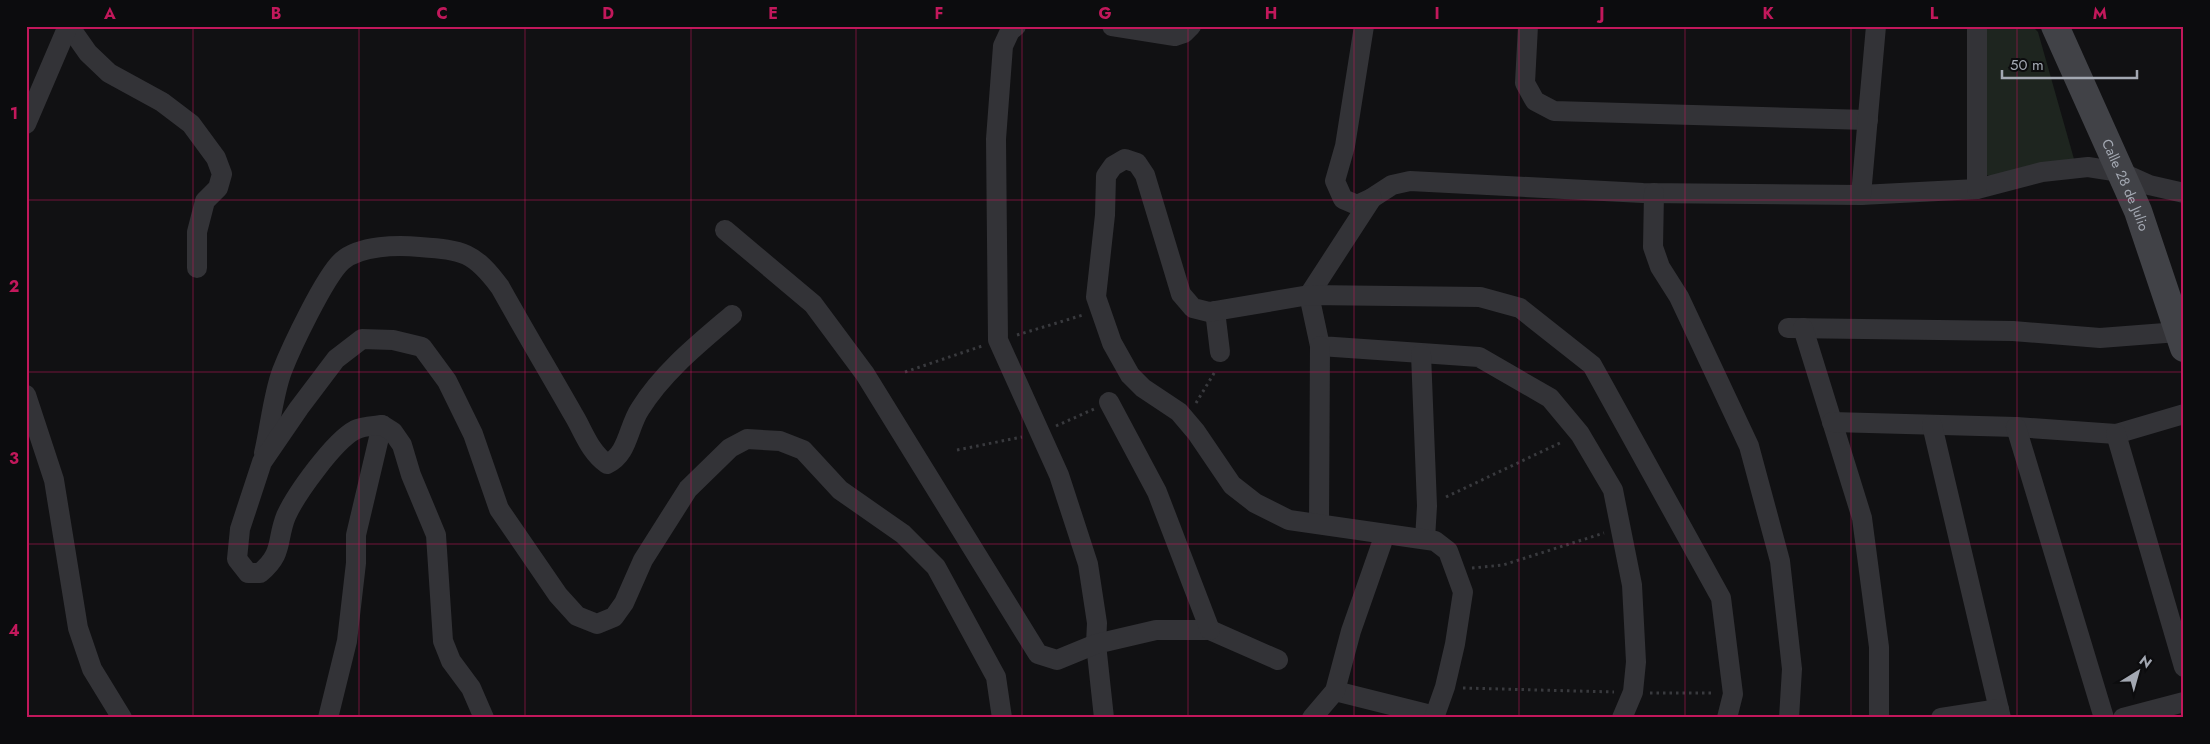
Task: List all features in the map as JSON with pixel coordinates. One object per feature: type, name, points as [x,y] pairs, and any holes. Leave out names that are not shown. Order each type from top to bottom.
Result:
[{"type":"street","points":[[26,124],[68,26]]},
{"type":"street","points":[[68,26],[88,53],[109,74],[162,102],[191,124],[216,158],[222,174],[218,188],[205,201],[198,232],[197,268]]},
{"type":"street","points":[[1016,26],[1010,31],[1003,46],[996,139],[998,340],[1059,475],[1088,564],[1097,623],[1096,644],[1104,718]]},
{"type":"street","points":[[1112,26],[1176,36],[1184,33],[1191,26]]},
{"type":"street","points":[[1364,26],[1345,146],[1335,181],[1343,199],[1357,205],[1392,185],[1410,181],[1654,193],[1862,195],[1977,189],[2042,172],[2088,167],[2120,172],[2149,184],[2184,193]]},
{"type":"street","points":[[1528,26],[1525,83],[1535,101],[1554,111],[1868,120]]},
{"type":"street","points":[[1862,195],[1876,26]]},
{"type":"street","points":[[1977,26],[1977,189]]},
{"type":"street","name":"Calle 28 de Julio","points":[[2055,26],[2138,212],[2181,340]]},
{"type":"street","points":[[1335,691],[1435,717],[1445,687],[1455,644],[1463,592],[1448,551],[1435,541],[1425,539],[1289,520],[1255,502],[1232,485],[1179,412],[1142,388],[1130,376],[1112,343],[1096,297],[1105,216],[1106,176],[1113,166],[1125,159],[1136,163],[1145,175],[1181,294],[1193,308],[1209,312],[1309,295],[1480,297],[1520,308],[1592,365],[1721,598],[1733,694],[1727,718]]},
{"type":"street","points":[[1654,193],[1653,247],[1658,260],[1679,297],[1749,446],[1780,561],[1792,669],[1788,718]]},
{"type":"street","points":[[1319,524],[1320,346],[1309,295],[1372,198]]},
{"type":"street","points":[[726,230],[812,304],[865,374],[1038,654],[1057,660],[1096,644],[1156,630],[1210,630],[1278,660]]},
{"type":"street","points":[[484,718],[472,688],[451,661],[442,641],[436,535],[411,475],[402,445],[393,432],[382,425],[356,430],[327,455],[303,487],[286,516],[277,553],[271,564],[260,573],[248,572],[237,559],[240,529],[262,462],[282,372],[322,290],[342,260],[361,252],[383,247],[413,246],[459,252],[473,257],[486,269],[500,288],[578,421],[591,449],[606,464],[615,460],[620,454],[638,412],[653,388],[690,350],[732,315]]},
{"type":"street","points":[[1215,311],[1220,352]]},
{"type":"street","points":[[1879,718],[1879,647],[1862,518],[1832,422],[1795,328],[2013,331],[2100,338],[2181,340]]},
{"type":"street","points":[[262,462],[336,359],[362,340],[393,340],[422,347],[447,381],[473,434],[499,509],[558,594],[577,616],[597,624],[614,617],[624,603],[643,560],[688,489],[730,448],[748,439],[780,441],[802,450],[840,490],[903,534],[936,567],[996,677],[1002,718]]},
{"type":"street","points":[[1320,346],[1479,357],[1550,398],[1580,434],[1613,490],[1632,585],[1636,662],[1632,692],[1622,718]]},
{"type":"street","points":[[1422,354],[1427,506],[1425,539]]},
{"type":"street","points":[[26,395],[54,480],[78,628],[92,669],[122,718]]},
{"type":"street","points":[[1109,402],[1157,492],[1210,630]]},
{"type":"street","points":[[1832,422],[2016,427],[2116,434],[2184,414]]},
{"type":"street","points":[[328,718],[347,640],[356,563],[356,536],[382,425]]},
{"type":"street","points":[[1932,425],[2000,713],[1941,718]]},
{"type":"street","points":[[2016,427],[2104,718]]},
{"type":"street","points":[[2116,434],[2184,667]]},
{"type":"street","points":[[1312,718],[1335,691],[1351,631],[1385,534]]},
{"type":"street","points":[[2124,718],[2184,702]]},
{"type":"path","points":[[1186,420],[1217,368],[1220,352]]},
{"type":"path","points":[[1427,506],[1580,434]]},
{"type":"path","points":[[1454,570],[1503,565],[1621,528]]},
{"type":"path","points":[[1445,687],[1733,694]]},
{"type":"shaded area","points":[[1990,26],[2032,26],[2038,32],[2074,159],[1992,177],[1987,175],[1985,30]]}]
